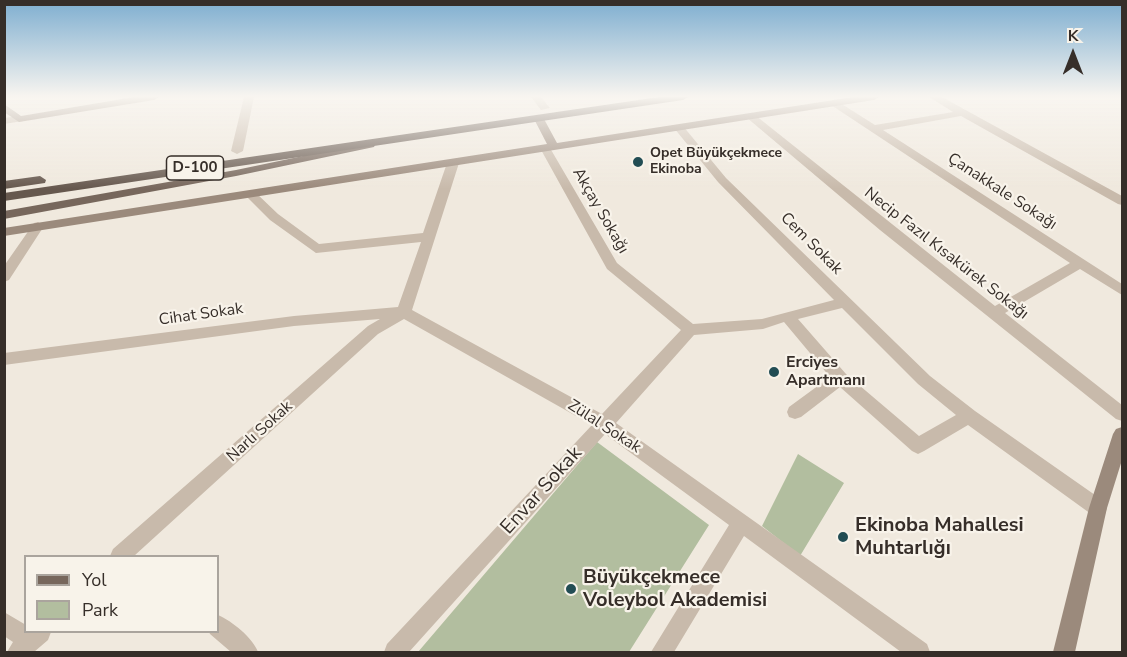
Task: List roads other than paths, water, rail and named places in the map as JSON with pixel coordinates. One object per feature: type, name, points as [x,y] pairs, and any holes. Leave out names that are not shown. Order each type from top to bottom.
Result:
[{"type":"highway","name":"D-100","points":[[4,185],[427,128]]},
{"type":"highway","name":"D-100","points":[[4,196],[387,141],[461,128]]},
{"type":"main road","points":[[545,128],[549,147]]},
{"type":"main road","points":[[4,232],[679,128]]},
{"type":"main road","points":[[4,215],[236,174],[387,141]]},
{"type":"main road","points":[[1064,652],[1098,508],[1122,434]]},
{"type":"street","points":[[237,152],[242,128]]},
{"type":"street","name":"Cem Sokak","points":[[679,128],[722,180],[924,380],[969,416],[1098,508]]},
{"type":"street","name":"Necip Fazıl Kısakürek Sokağı","points":[[764,128],[885,227],[1122,414]]},
{"type":"street","points":[[873,129],[880,128]]},
{"type":"street","points":[[989,128],[1122,201]]},
{"type":"street","name":"Çanakkale Sokağı","points":[[873,129],[1122,290]]},
{"type":"street","name":"Akçay Sokağı","points":[[549,147],[612,266],[690,330]]},
{"type":"street","points":[[404,312],[453,163]]},
{"type":"street","points":[[251,195],[274,217],[316,249],[427,237]]},
{"type":"street","points":[[4,277],[38,226]]},
{"type":"street","points":[[994,313],[1080,263]]},
{"type":"street","points":[[690,330],[763,324],[846,302]]},
{"type":"street","name":"Cihat Sokak","points":[[4,359],[294,321],[404,312]]},
{"type":"street","name":"Zülal Sokak","points":[[404,312],[603,423],[919,652]]},
{"type":"street","name":"Narlı Sokak","points":[[129,553],[374,330],[404,312]]},
{"type":"street","points":[[787,316],[840,378],[918,446],[969,416]]},
{"type":"street","name":"Envar Sokak","points":[[395,652],[690,330]]},
{"type":"street","points":[[795,412],[840,378]]},
{"type":"street","points":[[662,652],[741,523]]},
{"type":"street","points":[[4,623],[29,642]]},
{"type":"street","points":[[219,627],[247,652]]},
{"type":"place","name":"Opet Büyükçekmece Ekinoba","points":[[638,162]]},
{"type":"place","name":"Erciyes Apartmanı","points":[[774,372]]},
{"type":"place","name":"Ekinoba Mahallesi Muhtarlığı","points":[[843,537]]},
{"type":"place","name":"Büyükçekmece Voleybol Akademisi","points":[[571,589]]}]
